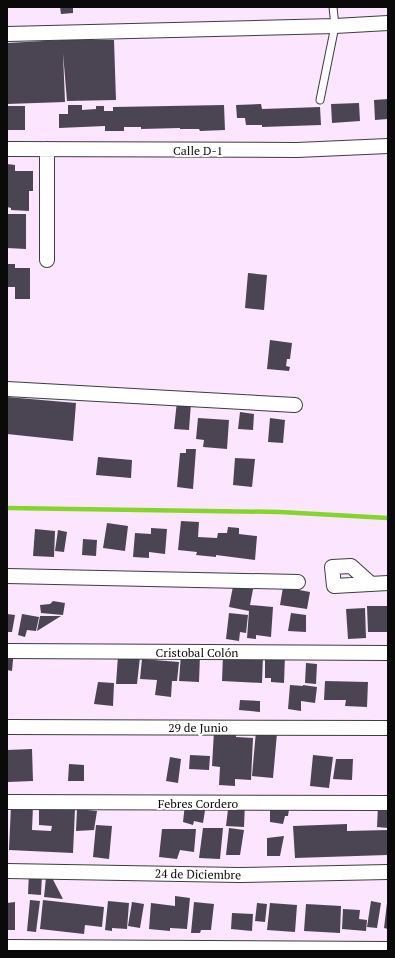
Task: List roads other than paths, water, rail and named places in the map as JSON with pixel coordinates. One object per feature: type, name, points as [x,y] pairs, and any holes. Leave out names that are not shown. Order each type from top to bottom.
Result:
[{"type":"street","points":[[7,34],[335,26],[388,23]]},
{"type":"street","name":"Calle D-1","points":[[7,149],[297,150],[388,146]]},
{"type":"street","points":[[47,149],[47,260]]},
{"type":"street","points":[[7,389],[296,405]]},
{"type":"street","points":[[7,576],[298,582]]},
{"type":"street","points":[[371,584],[388,583]]},
{"type":"street","name":"Cristobal Colón","points":[[7,651],[388,653]]},
{"type":"street","name":"29 de Junio","points":[[7,727],[388,728]]},
{"type":"street","name":"Febres Cordero","points":[[7,802],[388,803]]},
{"type":"street","name":"24 de Diciembre","points":[[7,871],[239,875],[388,872]]},
{"type":"street","points":[[7,947],[388,949]]},
{"type":"lane","points":[[320,100],[335,26],[333,7]]},
{"type":"waterway","points":[[7,508],[280,512],[388,518]]}]
